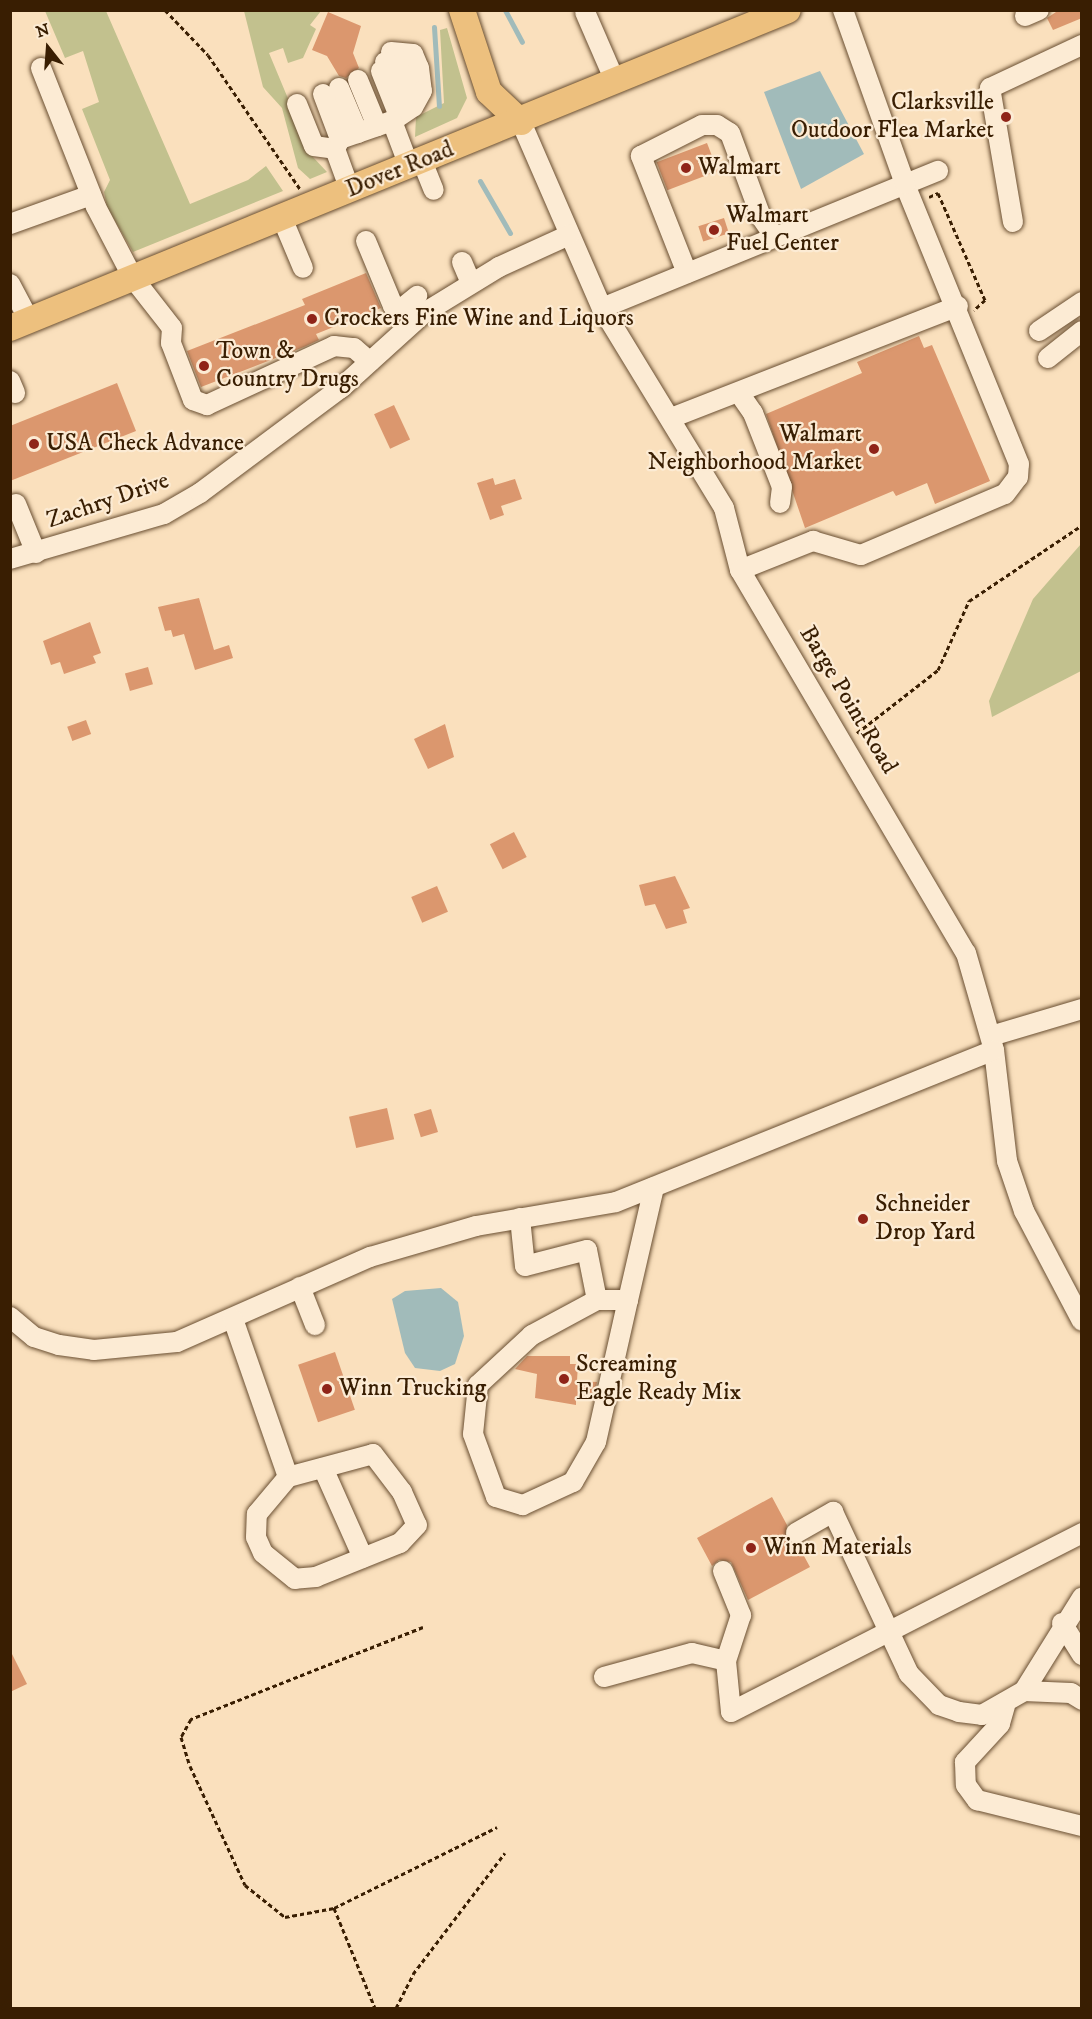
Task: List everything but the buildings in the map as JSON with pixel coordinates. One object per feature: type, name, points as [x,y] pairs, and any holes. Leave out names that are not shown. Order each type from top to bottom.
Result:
[{"type":"main road","points":[[462,10],[489,92],[521,122]]},
{"type":"main road","name":"Dover Road","points":[[20,324],[521,122],[786,11]]},
{"type":"street","points":[[740,570],[813,541],[861,555],[1005,494],[1018,477],[1019,464],[960,311],[921,177],[843,10]]},
{"type":"street","points":[[585,12],[615,81]]},
{"type":"street","points":[[1013,222],[990,88],[1079,48]]},
{"type":"street","points":[[340,142],[395,118],[422,91],[419,68],[413,54],[386,62],[395,118],[416,164],[434,190]]},
{"type":"street","points":[[41,68],[91,195],[133,278],[172,328],[171,343],[193,400],[214,402],[334,346],[354,348],[370,362]]},
{"type":"street","points":[[358,80],[395,118]]},
{"type":"street","points":[[340,142],[317,96],[340,142],[350,190]]},
{"type":"street","name":"Barge Point Road","points":[[521,122],[602,308],[724,508],[740,570],[966,953],[993,1043],[1007,1161],[1024,1211],[1082,1321]]},
{"type":"street","points":[[687,273],[641,156],[702,125],[717,125],[730,133],[761,217],[775,237]]},
{"type":"street","points":[[602,308],[921,177]]},
{"type":"street","points":[[10,224],[91,195]]},
{"type":"street","points":[[282,218],[303,268]]},
{"type":"street","name":"Zachry Drive","points":[[10,560],[173,509],[237,468],[370,362],[424,313],[471,283],[569,235]]},
{"type":"street","points":[[366,242],[393,306],[400,309],[417,296]]},
{"type":"street","points":[[462,262],[471,283]]},
{"type":"street","points":[[10,284],[20,324]]},
{"type":"street","points":[[1039,331],[1082,303]]},
{"type":"street","points":[[671,418],[960,311]]},
{"type":"street","points":[[1048,358],[1082,331]]},
{"type":"street","points":[[739,393],[753,413],[782,487],[780,503]]},
{"type":"street","points":[[16,504],[36,552]]},
{"type":"street","points":[[10,1317],[34,1337],[94,1350],[177,1342],[233,1319],[300,1287],[403,1247],[520,1218],[616,1202],[993,1043],[1082,1010]]},
{"type":"street","points":[[628,1300],[597,1300],[532,1335],[478,1385],[473,1434],[496,1497],[523,1505],[573,1482],[596,1442],[654,1187]]},
{"type":"street","points":[[520,1218],[525,1266],[587,1250],[597,1300]]},
{"type":"street","points":[[300,1287],[315,1325]]},
{"type":"street","points":[[233,1319],[288,1477]]},
{"type":"street","points":[[373,1454],[402,1492],[417,1525],[410,1538],[316,1577],[295,1579],[262,1553],[256,1537],[257,1514],[288,1477],[373,1454]]},
{"type":"street","points":[[324,1468],[363,1558]]},
{"type":"street","points":[[796,1533],[833,1512],[891,1630],[909,1674],[939,1705],[982,1715],[1005,1706],[1024,1691],[1045,1664],[1062,1623],[1082,1598]]},
{"type":"street","points":[[723,1571],[741,1615],[726,1661],[731,1712],[1082,1533]]},
{"type":"street","points":[[1062,1623],[1082,1655]]},
{"type":"street","points":[[604,1677],[692,1653],[726,1661]]},
{"type":"street","points":[[1024,1691],[1071,1693],[1082,1700]]},
{"type":"street","points":[[1005,1706],[1000,1724],[965,1762],[966,1785],[977,1800],[1082,1826]]},
{"type":"path","points":[[165,10],[208,55],[310,206]]},
{"type":"path","points":[[921,177],[927,188],[922,195],[925,199],[938,193],[985,300],[960,311]]},
{"type":"path","points":[[844,743],[938,670],[969,601],[1082,525]]},
{"type":"path","points":[[423,1627],[208,1711],[184,1726],[181,1737],[190,1766],[245,1885],[285,1917],[334,1908],[497,1827]]},
{"type":"path","points":[[396,2008],[432,1946],[505,1853]]},
{"type":"path","points":[[334,1908],[375,2008]]},
{"type":"shaded area","points":[[45,11],[106,11],[190,204],[248,180],[266,166],[283,191],[133,252],[107,207],[104,192],[110,180],[82,109],[99,102],[83,51],[65,58]]},
{"type":"shaded area","points":[[244,11],[321,11],[310,25],[316,29],[303,58],[288,63],[283,48],[269,53],[312,156],[327,172],[310,179],[298,168],[282,108],[263,87]]},
{"type":"shaded area","points":[[447,28],[467,98],[457,118],[415,137],[416,117],[444,103],[440,30]]},
{"type":"shaded area","points":[[1081,544],[1081,671],[992,717],[989,701],[1033,599]]},
{"type":"water","points":[[820,71],[864,154],[801,189],[764,92]]},
{"type":"water","points":[[441,1288],[458,1302],[464,1336],[455,1364],[440,1371],[415,1368],[405,1353],[392,1299],[405,1291]]},
{"type":"waterway","points":[[505,10],[522,42]]},
{"type":"waterway","points":[[434,27],[439,106]]},
{"type":"waterway","points":[[480,181],[510,233]]},
{"type":"place","name":"Clarksville Outdoor Flea Market","points":[[1006,117]]},
{"type":"place","name":"Walmart","points":[[686,168]]},
{"type":"place","name":"Walmart Fuel Center","points":[[714,230]]},
{"type":"place","name":"Crockers Fine Wine and Liquors","points":[[312,319]]},
{"type":"place","name":"Town & Country Drugs","points":[[204,366]]},
{"type":"place","name":"USA Check Advance","points":[[34,444]]},
{"type":"place","name":"Walmart Neighborhood Market","points":[[874,449]]},
{"type":"place","name":"Schneider Drop Yard","points":[[863,1219]]},
{"type":"place","name":"Screaming Eagle Ready Mix","points":[[564,1379]]},
{"type":"place","name":"Winn Trucking","points":[[327,1389]]},
{"type":"place","name":"Winn Materials","points":[[751,1548]]}]
